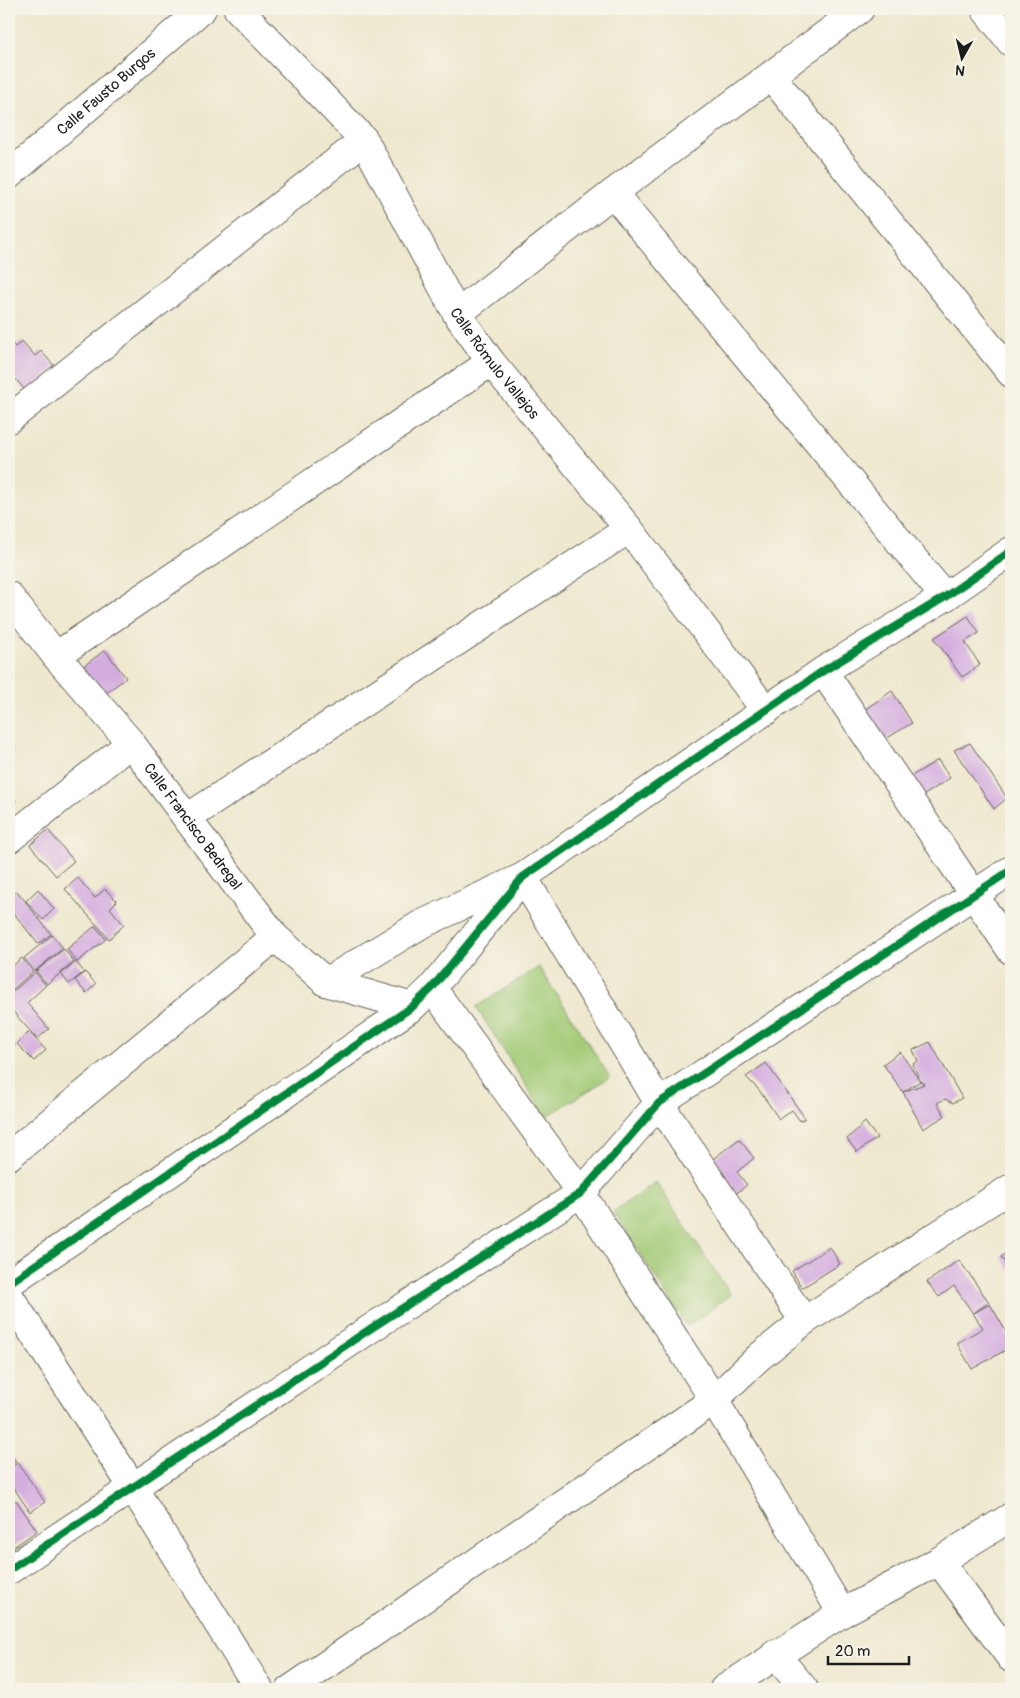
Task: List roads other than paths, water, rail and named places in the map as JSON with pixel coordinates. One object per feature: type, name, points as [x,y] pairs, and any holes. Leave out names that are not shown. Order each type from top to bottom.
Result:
[{"type":"street","name":"Calle Fausto Burgos","points":[[9,175],[202,9]]},
{"type":"street","name":"Calle Rómulo Vallejos","points":[[238,9],[364,140],[457,314],[491,362],[629,529],[766,710]]},
{"type":"street","points":[[457,314],[613,193],[860,9]]},
{"type":"street","points":[[985,9],[1011,42]]},
{"type":"street","points":[[771,76],[1011,373]]},
{"type":"street","points":[[9,419],[364,140]]},
{"type":"street","points":[[613,193],[945,597]]},
{"type":"street","points":[[56,656],[491,362]]},
{"type":"street","points":[[187,818],[629,529]]},
{"type":"street","points":[[326,982],[420,925],[522,877],[823,671],[945,597],[1011,552]]},
{"type":"street","name":"Calle Francisco Bedregal","points":[[9,596],[56,656],[131,744],[275,937],[326,982],[412,1007]]},
{"type":"street","points":[[823,671],[1011,950]]},
{"type":"street","points":[[9,839],[131,744]]},
{"type":"street","points":[[9,1570],[132,1486],[581,1193],[659,1103],[1011,870]]},
{"type":"street","points":[[9,1283],[412,1007],[432,988],[522,877]]},
{"type":"street","points":[[522,877],[659,1103],[804,1321]]},
{"type":"street","points":[[9,1156],[275,937]]},
{"type":"street","points":[[432,988],[581,1193],[714,1400],[842,1612]]},
{"type":"street","points":[[290,1689],[714,1400],[759,1357],[804,1321],[1011,1188]]},
{"type":"street","points":[[9,1296],[132,1486],[259,1689]]},
{"type":"street","points":[[724,1689],[842,1612],[939,1561],[1011,1517]]},
{"type":"street","points":[[939,1561],[1011,1658]]},
{"type":"street","points":[[776,1654],[804,1689]]}]
